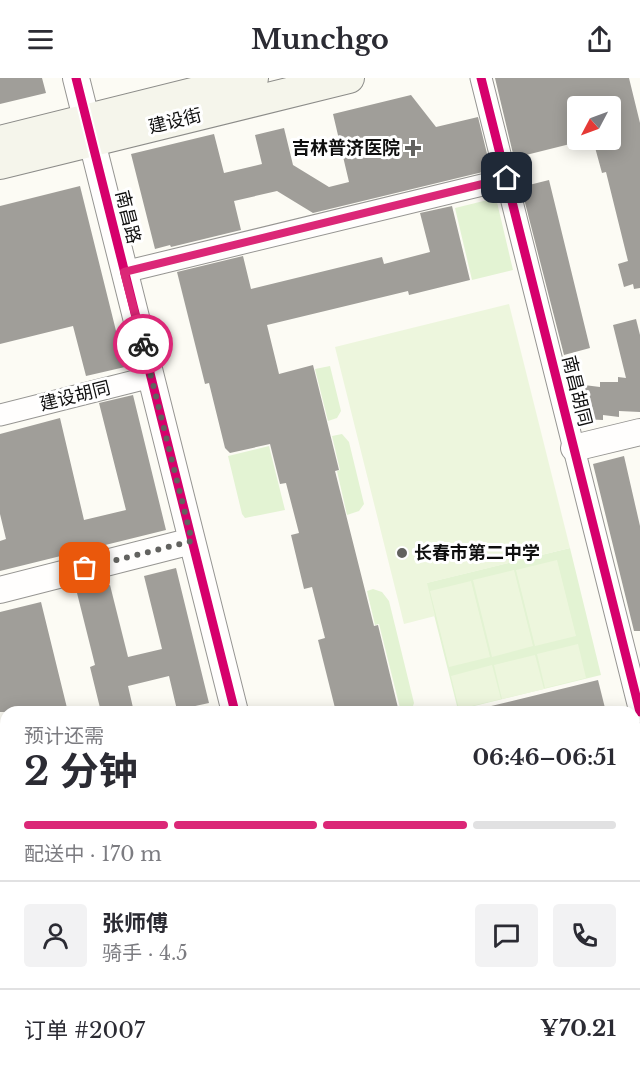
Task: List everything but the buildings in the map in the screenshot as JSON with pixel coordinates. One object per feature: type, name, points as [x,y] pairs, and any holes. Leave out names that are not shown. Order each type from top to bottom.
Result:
[{"type":"main road","name":"建设街","points":[[0,164],[89,131],[253,78]]},
{"type":"main road","name":"建设街","points":[[0,141],[89,131],[349,78]]},
{"type":"street","name":"南昌路","points":[[76,78],[192,541],[228,706]]},
{"type":"street","name":"南昌胡同","points":[[481,78],[638,706]]},
{"type":"street","points":[[124,272],[507,178]]},
{"type":"street","name":"建设胡同","points":[[0,415],[151,377]]},
{"type":"street","points":[[574,448],[640,432]]},
{"type":"street","points":[[0,590],[192,541]]},
{"type":"green space","points":[[496,198],[513,270],[472,280],[455,208]]},
{"type":"green space","points":[[509,304],[570,548],[427,583],[435,616],[404,624],[335,347]]},
{"type":"green space","points":[[330,366],[341,411],[337,418],[328,421],[315,369]]},
{"type":"green space","points":[[342,434],[349,442],[364,504],[359,511],[347,515],[332,436]]},
{"type":"green space","points":[[269,446],[285,510],[245,518],[242,514],[228,456]]},
{"type":"green space","points":[[570,548],[601,675],[474,706],[457,706],[426,583]]},
{"type":"green space","points":[[557,560],[576,636],[535,646],[516,570]]},
{"type":"green space","points":[[514,570],[533,646],[492,657],[473,580]]},
{"type":"green space","points":[[471,581],[490,657],[449,667],[430,591]]},
{"type":"green space","points":[[373,589],[382,592],[389,601],[413,706],[400,706],[379,624],[375,625],[367,591]]},
{"type":"green space","points":[[578,644],[586,678],[545,688],[537,654]]},
{"type":"green space","points":[[535,655],[544,689],[502,699],[494,665]]},
{"type":"green space","points":[[492,665],[501,699],[472,706],[458,706],[451,676]]},
{"type":"cycle path","points":[[76,78],[233,706]]},
{"type":"cycle path","points":[[481,78],[638,706]]},
{"type":"way so far","points":[[85,568],[192,541],[143,344]]},
{"type":"place","name":"吉林普济医院","points":[[413,148]]},
{"type":"place","name":"长春市第二中学","points":[[402,553]]},
{"type":"route","points":[[143,344],[124,272],[507,178]]}]
